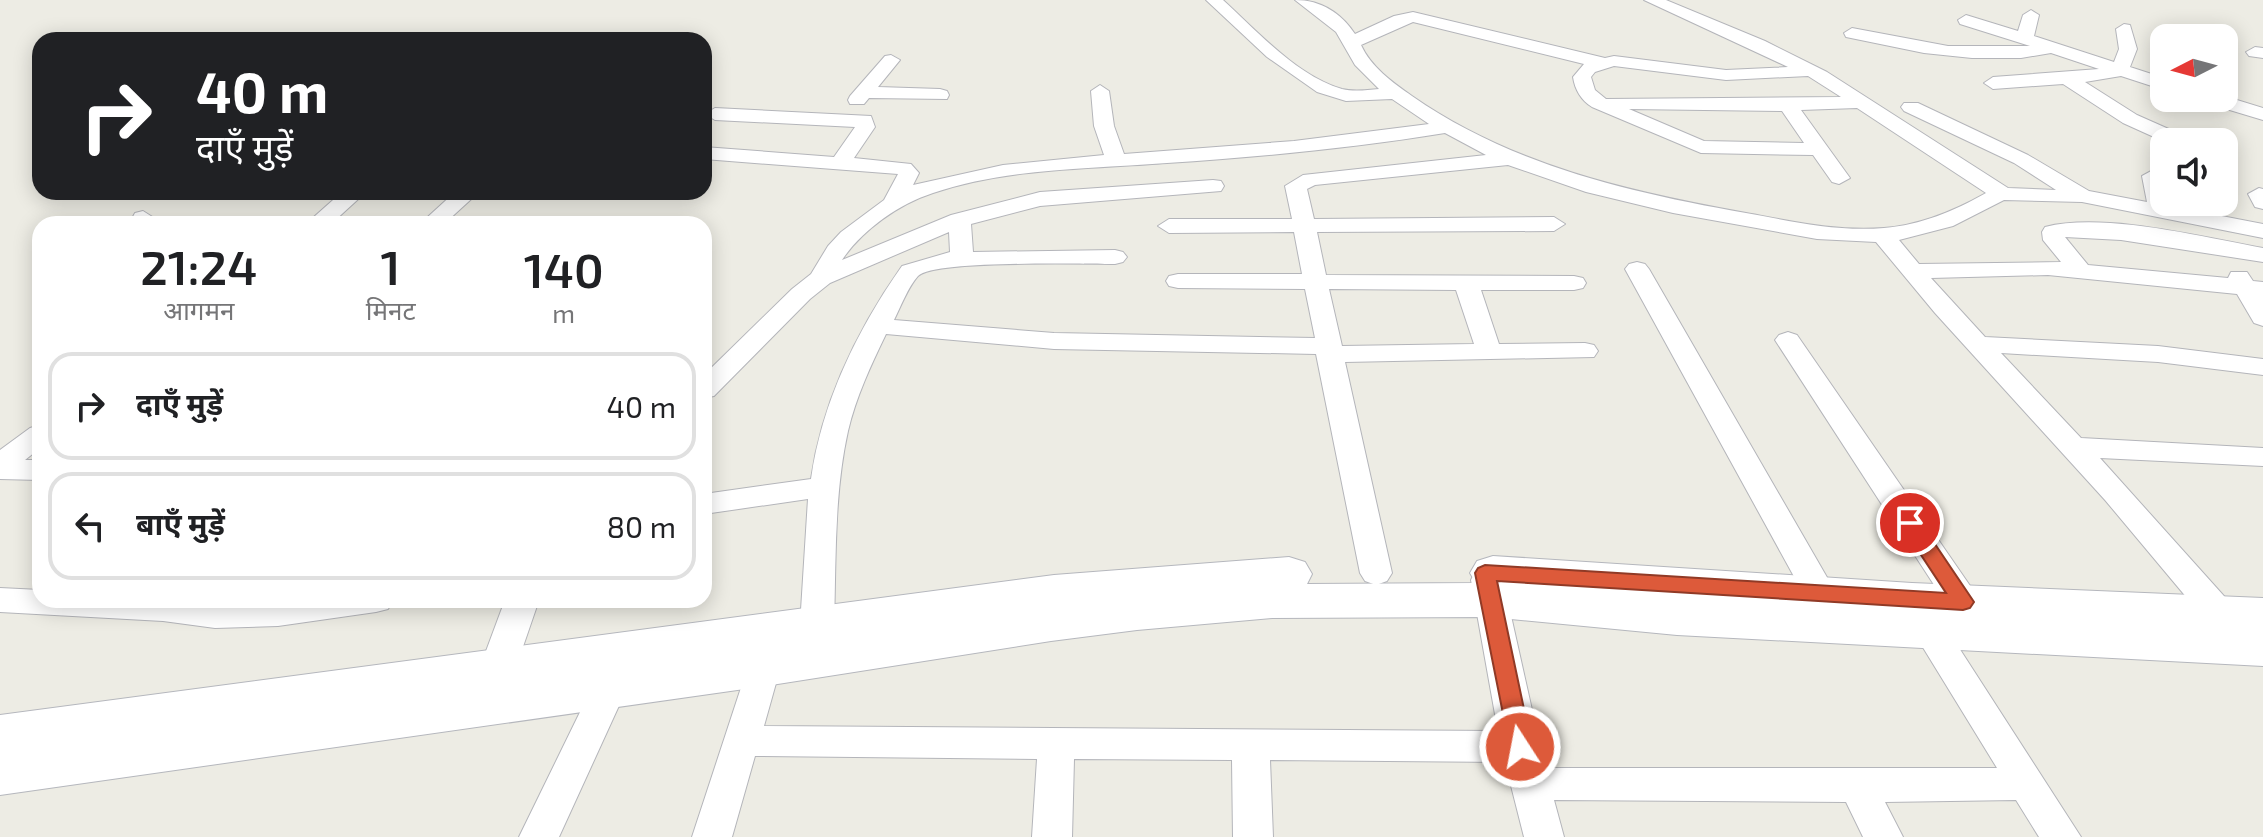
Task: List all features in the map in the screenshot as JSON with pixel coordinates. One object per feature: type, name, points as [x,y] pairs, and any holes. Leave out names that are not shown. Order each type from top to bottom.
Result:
[{"type":"street","points":[[1214,0],[1258,42],[1321,87],[1352,96],[1395,93]]},
{"type":"street","points":[[1303,0],[1344,30],[1361,62],[1395,93],[1448,127],[1513,158],[1640,199],[1835,235],[1882,235],[1945,224],[2001,193]]},
{"type":"street","points":[[1652,0],[1745,39],[1810,71],[2001,193],[2015,196],[2082,196],[2150,209]]},
{"type":"street","points":[[1857,11],[1850,36],[1980,54],[2053,48]]},
{"type":"street","points":[[2025,39],[2031,15]]},
{"type":"street","points":[[1351,43],[1413,17],[1600,62],[1628,62],[1690,73],[1726,75],[1810,71]]},
{"type":"street","points":[[1966,20],[2150,80]]},
{"type":"street","points":[[2120,71],[2128,49],[2124,29]]},
{"type":"street","points":[[844,117],[891,60]]},
{"type":"street","points":[[1600,62],[1588,68],[1582,77],[1582,86],[1590,97],[1701,147],[1821,149]]},
{"type":"street","points":[[1993,83],[2120,71]]},
{"type":"street","points":[[2067,78],[2130,119],[2150,128]]},
{"type":"street","points":[[1100,91],[1104,126],[1112,142],[1115,161]]},
{"type":"street","points":[[864,92],[940,95]]},
{"type":"street","points":[[1599,103],[1788,105],[1861,102]]},
{"type":"street","points":[[1788,105],[1839,178]]},
{"type":"street","points":[[2238,106],[2263,114]]},
{"type":"street","points":[[1911,107],[2021,159],[2082,196]]},
{"type":"street","points":[[715,114],[858,117],[867,123],[841,162]]},
{"type":"street","points":[[894,201],[924,189],[991,174],[1115,161],[1335,145],[1448,127]]},
{"type":"street","points":[[712,154],[904,168],[909,173],[894,201],[832,253],[822,278]]},
{"type":"street","points":[[1376,573],[1296,186],[1300,182],[1513,158]]},
{"type":"street","points":[[712,382],[801,294],[822,278],[959,220],[1040,199],[1213,186]]},
{"type":"street","points":[[326,216],[346,200]]},
{"type":"street","points":[[440,216],[459,200]]},
{"type":"street","points":[[2223,216],[2263,231]]},
{"type":"street","points":[[957,259],[963,249],[959,220]]},
{"type":"street","points":[[1169,226],[1554,224]]},
{"type":"street","points":[[2081,271],[2054,240],[2053,232],[2070,229],[2103,232],[2263,255]]},
{"type":"street","points":[[1882,235],[2073,447],[2242,615]]},
{"type":"street","points":[[2221,248],[2254,287],[2263,318]]},
{"type":"street","points":[[712,837],[743,741],[785,641],[825,487],[838,416],[847,392],[910,271],[924,264],[957,259],[1115,257]]},
{"type":"street","points":[[1914,271],[2014,266],[2254,287]]},
{"type":"street","points":[[1637,269],[1820,594]]},
{"type":"street","points":[[1178,281],[1574,283]]},
{"type":"street","points":[[1466,282],[1489,352]]},
{"type":"street","points":[[880,326],[1054,341],[1328,350],[1585,351]]},
{"type":"street","points":[[1788,340],[2026,783],[2061,837]]},
{"type":"street","points":[[1978,344],[2158,354],[2261,369]]},
{"type":"street","points":[[0,467],[32,441]]},
{"type":"street","points":[[2073,447],[2263,457]]},
{"type":"street","points":[[0,467],[32,469]]},
{"type":"street","points":[[712,503],[825,487]]},
{"type":"street","points":[[0,772],[617,670],[1054,592],[1254,575],[1376,573],[1488,586],[1677,617],[1934,611],[2242,615]]},
{"type":"street","points":[[1488,586],[1520,747],[1544,837]]},
{"type":"street","points":[[785,641],[1488,586],[1820,594],[1934,611],[2263,647]]},
{"type":"street","points":[[0,600],[32,602]]},
{"type":"street","points":[[145,608],[215,616],[278,614],[320,608]]},
{"type":"street","points":[[497,670],[519,608]]},
{"type":"street","points":[[0,737],[497,670],[617,670]]},
{"type":"street","points":[[539,837],[617,670]]},
{"type":"street","points":[[743,741],[1520,747]]},
{"type":"street","points":[[1251,743],[1253,837]]},
{"type":"street","points":[[1052,837],[1056,744]]},
{"type":"street","points":[[1529,784],[1856,784],[1917,787],[2026,783]]},
{"type":"street","points":[[1856,784],[1883,837]]},
{"type":"route","points":[[1520,747],[1485,573],[1963,602],[1910,523]]}]
